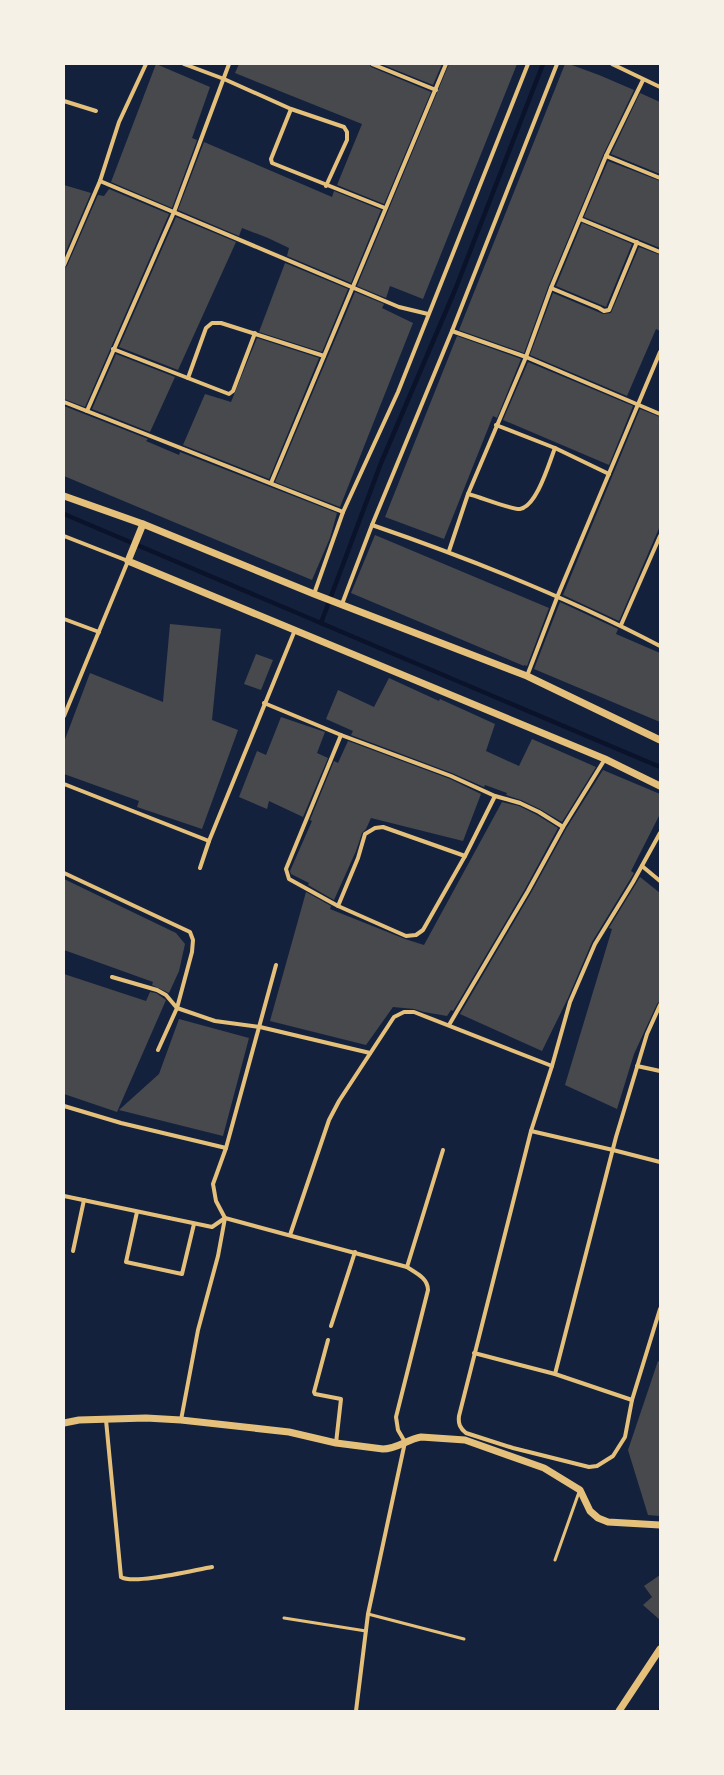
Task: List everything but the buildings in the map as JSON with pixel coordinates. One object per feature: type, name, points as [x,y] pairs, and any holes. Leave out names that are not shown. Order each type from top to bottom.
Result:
[{"type":"street","points":[[64,265],[100,182],[119,122],[146,64]]},
{"type":"street","points":[[184,64],[224,79],[291,109],[344,127],[348,132],[347,140],[326,186]]},
{"type":"street","points":[[87,411],[174,212],[229,64]]},
{"type":"street","points":[[372,64],[436,90]]},
{"type":"street","points":[[271,483],[446,64]]},
{"type":"street","points":[[314,594],[344,512],[398,392],[528,64]]},
{"type":"street","points":[[339,603],[452,331],[557,64]]},
{"type":"street","points":[[612,64],[660,87]]},
{"type":"street","points":[[449,551],[468,494],[526,356],[551,288],[606,156],[643,80]]},
{"type":"street","points":[[64,101],[96,111]]},
{"type":"street","points":[[291,109],[271,159],[272,163],[326,186],[386,208]]},
{"type":"street","points":[[606,156],[660,178]]},
{"type":"street","points":[[100,182],[399,307],[428,314]]},
{"type":"street","points":[[580,219],[660,252]]},
{"type":"street","points":[[551,288],[604,310],[608,310],[637,242]]},
{"type":"street","points":[[188,378],[207,325],[214,322],[255,333],[324,356]]},
{"type":"street","points":[[452,331],[526,356],[660,414]]},
{"type":"street","points":[[113,349],[224,392],[231,393],[255,333]]},
{"type":"street","points":[[527,676],[558,596],[660,352]]},
{"type":"street","points":[[64,402],[344,512]]},
{"type":"street","points":[[496,425],[555,448],[609,474]]},
{"type":"street","points":[[468,494],[519,509],[528,505],[534,498],[555,448]]},
{"type":"street","points":[[64,496],[143,524],[314,594],[527,676],[660,740]]},
{"type":"street","points":[[64,716],[143,524]]},
{"type":"street","points":[[372,525],[449,551],[558,596],[621,625],[660,646]]},
{"type":"street","points":[[64,536],[128,561],[605,759],[660,786]]},
{"type":"street","points":[[621,625],[660,536]]},
{"type":"street","points":[[64,619],[99,632]]},
{"type":"street","points":[[200,868],[209,841],[264,703],[295,630]]},
{"type":"street","points":[[264,703],[341,735],[451,776],[495,796],[520,803],[539,812],[563,827]]},
{"type":"street","points":[[341,735],[286,870],[289,879],[338,906],[406,936],[416,935],[423,930],[465,856],[495,796]]},
{"type":"street","points":[[449,1025],[528,891],[563,827],[605,759]]},
{"type":"street","points":[[64,784],[209,841]]},
{"type":"street","points":[[338,906],[358,858],[365,834],[375,828],[383,828],[465,856]]},
{"type":"street","points":[[660,832],[586,963],[570,1002],[552,1066],[530,1131],[459,1416],[458,1423],[461,1429],[466,1433],[513,1448],[589,1467],[597,1466],[613,1456],[625,1437],[632,1400],[660,1309]]},
{"type":"street","points":[[642,866],[660,881]]},
{"type":"street","points":[[64,873],[190,932],[193,940],[192,952],[177,1008],[158,1050]]},
{"type":"street","points":[[181,1420],[198,1330],[218,1256],[226,1218],[216,1200],[213,1184],[226,1148],[276,965]]},
{"type":"street","points":[[112,977],[157,990],[166,996],[177,1008],[215,1021],[260,1027],[370,1053]]},
{"type":"street","points":[[554,1374],[613,1150],[637,1066],[647,1034],[660,1005]]},
{"type":"street","points":[[290,1235],[329,1120],[339,1101],[370,1053],[394,1017],[398,1014],[404,1012],[414,1012],[552,1066]]},
{"type":"street","points":[[637,1066],[660,1071]]},
{"type":"street","points":[[64,1106],[121,1123],[226,1148]]},
{"type":"street","points":[[530,1131],[660,1162]]},
{"type":"street","points":[[407,1266],[443,1150]]},
{"type":"street","points":[[64,1196],[212,1227],[226,1218],[407,1266],[424,1278],[428,1284],[428,1290],[396,1417],[398,1430],[405,1442],[368,1614],[356,1711]]},
{"type":"street","points":[[73,1251],[84,1200]]},
{"type":"street","points":[[137,1212],[126,1262],[182,1274],[194,1224]]},
{"type":"street","points":[[332,1326],[355,1252]]},
{"type":"street","points":[[328,1340],[314,1392],[315,1394],[341,1399],[336,1443]]},
{"type":"street","points":[[474,1353],[554,1374],[632,1400]]},
{"type":"street","points":[[64,1423],[79,1420],[146,1418],[181,1420],[289,1432],[336,1443],[390,1449],[421,1436],[465,1440],[544,1468],[580,1490],[590,1511],[598,1518],[608,1522],[660,1525]]},
{"type":"street","points":[[106,1420],[121,1577],[124,1579],[141,1580],[212,1567]]},
{"type":"street","points":[[619,1711],[660,1649]]},
{"type":"lane","points":[[555,1560],[580,1490]]},
{"type":"lane","points":[[368,1614],[464,1639]]},
{"type":"lane","points":[[284,1618],[366,1631]]},
{"type":"waterway","points":[[321,623],[381,463],[455,290],[543,64]]},
{"type":"waterway","points":[[64,514],[660,767]]}]
